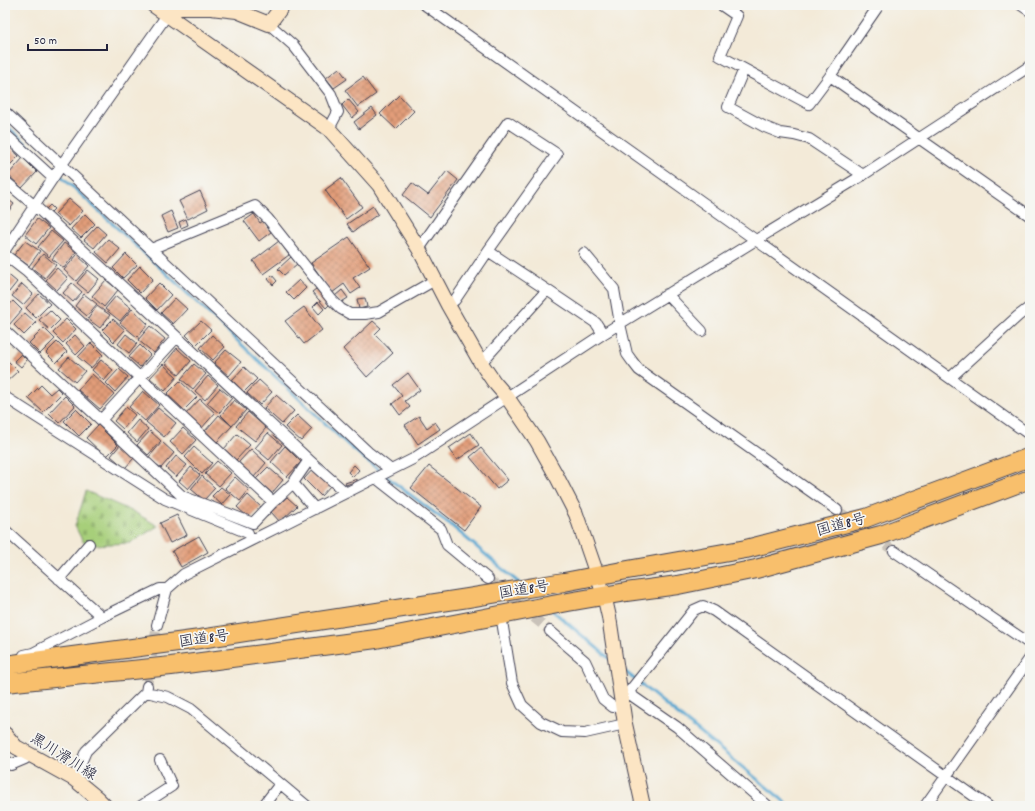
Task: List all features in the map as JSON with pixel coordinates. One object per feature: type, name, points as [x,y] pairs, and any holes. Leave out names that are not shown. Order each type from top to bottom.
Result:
[{"type":"highway","name":"国道8号","points":[[5,665],[200,638],[452,600],[746,549],[866,518],[1030,457]]},
{"type":"highway","name":"国道8号","points":[[5,682],[171,666],[368,640],[604,595],[678,585],[756,569],[874,537],[1030,479]]},
{"type":"street","points":[[153,5],[329,129],[379,184],[418,249],[481,363],[494,382],[507,397],[537,441],[576,514],[604,595],[624,698],[625,724],[643,806]]},
{"type":"street","points":[[269,24],[283,5]]},
{"type":"street","points":[[425,5],[1030,436]]},
{"type":"street","points":[[721,5],[736,16],[720,56],[809,104],[879,5]]},
{"type":"street","points":[[1021,5],[1030,11]]},
{"type":"street","points":[[5,250],[62,164],[167,15],[179,8],[211,8],[237,11],[269,24],[294,46],[331,94],[338,112],[329,129]]},
{"type":"street","points":[[157,625],[167,589],[184,574],[413,459],[603,334],[863,175],[1030,66]]},
{"type":"street","points":[[744,69],[728,107],[765,127],[780,133],[809,139],[863,175]]},
{"type":"street","points":[[830,76],[1030,216]]},
{"type":"street","points":[[5,112],[368,452],[391,470]]},
{"type":"street","points":[[418,249],[508,122],[557,154],[455,300],[448,305]]},
{"type":"street","points":[[5,134],[53,178]]},
{"type":"street","points":[[5,181],[35,206],[346,493]]},
{"type":"street","points":[[151,248],[255,206],[268,219],[332,300],[341,309],[350,314],[379,312],[435,280]]},
{"type":"street","points":[[488,251],[596,323],[603,334]]},
{"type":"street","points":[[584,253],[614,289],[627,354],[639,370],[838,510]]},
{"type":"street","points":[[5,255],[27,272],[273,502]]},
{"type":"street","points":[[481,363],[547,290]]},
{"type":"street","points":[[668,294],[702,331]]},
{"type":"street","points":[[950,378],[1018,316],[1030,307]]},
{"type":"street","points":[[5,331],[182,496],[253,523],[293,483],[309,460]]},
{"type":"street","points":[[101,420],[177,337]]},
{"type":"street","points":[[5,397],[165,500],[248,534]]},
{"type":"street","points":[[376,478],[441,529],[447,545],[488,579]]},
{"type":"street","points":[[293,483],[314,509]]},
{"type":"street","points":[[5,530],[102,618]]},
{"type":"street","points":[[59,579],[89,544]]},
{"type":"street","points":[[894,551],[1030,644]]},
{"type":"street","points":[[5,658],[33,653],[160,589],[167,589]]},
{"type":"street","points":[[550,630],[585,661],[603,699],[613,707],[624,698],[694,610],[703,606],[714,611],[988,806]]},
{"type":"street","points":[[501,615],[512,682],[522,705],[541,722],[562,732],[585,733],[625,724]]},
{"type":"street","points":[[926,806],[1030,658]]},
{"type":"street","points":[[74,779],[86,751],[146,689],[168,697],[191,709],[307,806]]},
{"type":"street","points":[[624,698],[677,727],[768,806]]},
{"type":"street","name":"黒川滑川線","points":[[5,734],[16,747],[55,767],[74,779],[105,806]]},
{"type":"street","points":[[5,759],[11,765],[25,759],[29,754]]},
{"type":"street","points":[[141,806],[172,786],[160,760]]},
{"type":"street","points":[[263,806],[280,784]]},
{"type":"green space","points":[[86,491],[134,512],[158,526],[130,543],[94,545],[83,542],[75,526]]},
{"type":"building","points":[[339,68],[347,79],[334,88],[326,78]]},
{"type":"building","points":[[363,77],[376,94],[358,107],[345,90]]},
{"type":"building","points":[[399,95],[414,111],[396,129],[380,114]]},
{"type":"building","points":[[348,99],[359,112],[352,118],[342,105]]},
{"type":"building","points":[[372,108],[377,115],[359,129],[354,122]]},
{"type":"building","points":[[5,144],[19,156],[5,170]]},
{"type":"building","points":[[23,158],[37,172],[22,188],[8,175]]},
{"type":"building","points":[[447,171],[458,180],[430,217],[403,195],[412,183],[428,195]]},
{"type":"building","points":[[341,178],[362,207],[346,219],[325,190]]},
{"type":"building","points":[[200,191],[208,209],[188,219],[179,201]]},
{"type":"building","points":[[5,197],[14,204],[5,216]]},
{"type":"building","points":[[69,199],[83,211],[69,226],[55,214]]},
{"type":"building","points":[[50,205],[54,209],[50,213],[46,209]]},
{"type":"building","points":[[373,206],[378,214],[353,232],[347,224]]},
{"type":"building","points":[[171,211],[178,228],[168,232],[161,216]]},
{"type":"building","points":[[85,214],[95,224],[81,238],[71,229]]},
{"type":"building","points":[[254,214],[260,223],[263,221],[271,232],[259,241],[244,221]]},
{"type":"building","points":[[37,219],[49,228],[36,244],[25,235]]},
{"type":"building","points":[[186,219],[188,225],[181,228],[179,222]]},
{"type":"building","points":[[97,226],[106,234],[94,248],[84,240]]},
{"type":"building","points":[[51,231],[63,241],[49,257],[38,247]]},
{"type":"building","points":[[349,237],[370,267],[353,278],[360,288],[351,294],[344,284],[332,293],[311,263]]},
{"type":"building","points":[[108,239],[120,249],[108,263],[96,252]]},
{"type":"building","points":[[25,241],[40,251],[29,266],[14,255]]},
{"type":"building","points":[[279,241],[289,255],[263,274],[253,261]]},
{"type":"building","points":[[64,243],[76,252],[64,268],[52,259]]},
{"type":"building","points":[[43,254],[56,265],[45,278],[32,268]]},
{"type":"building","points":[[126,254],[137,265],[123,278],[113,268]]},
{"type":"building","points":[[77,255],[89,266],[76,281],[64,270]]},
{"type":"building","points":[[291,257],[297,264],[284,275],[278,269]]},
{"type":"building","points":[[140,266],[153,279],[140,293],[127,280]]},
{"type":"building","points":[[57,268],[68,278],[57,290],[46,280]]},
{"type":"building","points":[[88,270],[99,279],[88,292],[77,283]]},
{"type":"building","points":[[5,272],[17,282],[9,292],[5,289]]},
{"type":"building","points":[[272,275],[277,281],[273,285],[268,279]]},
{"type":"building","points":[[106,280],[118,290],[104,307],[92,296]]},
{"type":"building","points":[[299,280],[306,288],[294,300],[286,292]]},
{"type":"building","points":[[72,283],[82,292],[73,302],[63,293]]},
{"type":"building","points":[[159,283],[171,295],[157,310],[145,298]]},
{"type":"building","points":[[22,284],[33,294],[23,305],[12,296]]},
{"type":"building","points":[[316,289],[330,304],[326,308],[312,292]]},
{"type":"building","points":[[342,290],[348,298],[340,303],[335,296]]},
{"type":"building","points":[[39,294],[50,304],[36,318],[26,308]]},
{"type":"building","points":[[84,294],[97,304],[87,316],[75,306]]},
{"type":"building","points":[[116,296],[131,308],[120,321],[105,309]]},
{"type":"building","points":[[175,298],[187,309],[173,324],[161,313]]},
{"type":"building","points":[[365,298],[367,307],[359,309],[357,299]]},
{"type":"building","points":[[13,301],[22,310],[9,325],[5,321],[5,310]]},
{"type":"building","points":[[318,302],[324,309],[319,314],[313,307]]},
{"type":"building","points":[[97,306],[110,315],[100,328],[88,319]]},
{"type":"building","points":[[304,307],[322,330],[304,344],[285,321]]},
{"type":"building","points":[[132,309],[148,324],[137,337],[120,323]]},
{"type":"building","points":[[50,310],[60,320],[50,330],[39,320]]},
{"type":"building","points":[[25,313],[36,323],[24,335],[14,325]]},
{"type":"building","points":[[66,319],[76,329],[63,343],[53,333]]},
{"type":"building","points":[[113,319],[125,330],[114,342],[102,330]]},
{"type":"building","points":[[201,321],[211,330],[196,345],[186,335]]},
{"type":"building","points":[[373,321],[381,328],[375,334],[393,353],[367,377],[343,349]]},
{"type":"building","points":[[150,326],[165,339],[154,353],[138,340]]},
{"type":"building","points":[[44,328],[55,339],[40,354],[29,343]]},
{"type":"building","points":[[126,334],[137,343],[129,353],[118,344]]},
{"type":"building","points":[[75,335],[85,346],[76,355],[66,344]]},
{"type":"building","points":[[212,335],[225,347],[213,360],[200,348]]},
{"type":"building","points":[[57,342],[67,352],[56,363],[46,353]]},
{"type":"building","points":[[91,343],[103,355],[91,368],[78,357]]},
{"type":"building","points":[[140,345],[150,355],[140,367],[129,357]]},
{"type":"building","points":[[177,348],[191,361],[179,375],[165,363]]},
{"type":"building","points":[[226,350],[241,362],[229,376],[214,363]]},
{"type":"building","points":[[21,354],[27,360],[21,367],[14,361]]},
{"type":"building","points":[[69,357],[85,371],[75,382],[59,368]]},
{"type":"building","points":[[7,360],[18,371],[5,383],[5,362]]},
{"type":"building","points":[[101,360],[113,370],[104,381],[92,370]]},
{"type":"building","points":[[163,364],[177,377],[165,391],[150,378]]},
{"type":"building","points":[[194,364],[206,374],[193,389],[181,379]]},
{"type":"building","points":[[244,367],[257,379],[244,392],[232,380]]},
{"type":"building","points":[[119,369],[128,377],[115,392],[106,383]]},
{"type":"building","points":[[408,373],[420,390],[405,401],[410,407],[400,415],[392,404],[402,396],[393,385]]},
{"type":"building","points":[[92,374],[114,394],[100,409],[78,390]]},
{"type":"building","points":[[208,376],[218,385],[205,400],[195,391]]},
{"type":"building","points":[[259,380],[272,392],[260,405],[247,393]]},
{"type":"building","points":[[180,381],[197,397],[184,410],[167,394]]},
{"type":"building","points":[[41,385],[50,394],[57,388],[62,393],[43,412],[28,398]]},
{"type":"building","points":[[220,388],[232,398],[219,413],[207,403]]},
{"type":"building","points":[[143,391],[159,405],[145,421],[129,407]]},
{"type":"building","points":[[276,395],[294,411],[282,424],[264,408]]},
{"type":"building","points":[[65,396],[75,406],[59,423],[49,413]]},
{"type":"building","points":[[200,399],[215,413],[201,429],[185,415]]},
{"type":"building","points":[[234,400],[246,410],[232,426],[221,415]]},
{"type":"building","points":[[126,407],[135,415],[123,429],[114,421]]},
{"type":"building","points":[[158,408],[176,423],[164,437],[146,422]]},
{"type":"building","points":[[76,409],[91,424],[79,436],[64,421]]},
{"type":"building","points":[[248,412],[266,428],[255,441],[236,426]]},
{"type":"building","points":[[219,415],[232,426],[217,442],[205,431]]},
{"type":"building","points":[[297,415],[312,429],[301,441],[285,427]]},
{"type":"building","points":[[419,416],[427,428],[435,422],[440,429],[418,444],[405,425]]},
{"type":"building","points":[[138,420],[148,429],[137,442],[127,433]]},
{"type":"building","points":[[98,425],[118,445],[106,457],[86,438]]},
{"type":"building","points":[[183,428],[196,440],[183,454],[170,442]]},
{"type":"building","points":[[150,431],[161,441],[148,455],[137,445]]},
{"type":"building","points":[[268,433],[282,445],[269,460],[255,448]]},
{"type":"building","points":[[471,433],[479,445],[457,460],[449,448]]},
{"type":"building","points":[[237,434],[250,445],[236,460],[224,449]]},
{"type":"building","points":[[162,442],[174,453],[161,468],[148,458]]},
{"type":"building","points":[[120,445],[134,458],[125,468],[111,456]]},
{"type":"building","points":[[285,446],[301,462],[287,477],[271,462]]},
{"type":"building","points":[[194,447],[212,463],[202,474],[185,457]]},
{"type":"building","points":[[481,448],[508,480],[497,489],[470,457]]},
{"type":"building","points":[[251,449],[266,463],[254,477],[238,463]]},
{"type":"building","points":[[176,456],[187,465],[176,477],[166,468]]},
{"type":"building","points":[[217,461],[231,473],[219,486],[205,474]]},
{"type":"building","points":[[354,465],[359,470],[353,477],[348,472]]},
{"type":"building","points":[[429,466],[481,507],[464,530],[411,488]]},
{"type":"building","points":[[191,467],[200,475],[188,489],[179,481]]},
{"type":"building","points":[[268,467],[283,480],[272,493],[256,479]]},
{"type":"building","points":[[314,468],[331,485],[321,496],[304,479]]},
{"type":"building","points":[[202,476],[215,488],[204,500],[191,489]]},
{"type":"building","points":[[235,477],[249,490],[240,501],[225,488]]},
{"type":"building","points":[[357,479],[357,481],[346,485],[345,483]]},
{"type":"building","points":[[221,487],[231,495],[222,505],[212,496]]},
{"type":"building","points":[[248,495],[261,507],[250,519],[237,507]]},
{"type":"building","points":[[287,497],[297,506],[280,522],[271,512]]},
{"type":"building","points":[[177,515],[187,535],[170,543],[160,523]]},
{"type":"building","points":[[199,536],[208,552],[181,567],[172,551]]},
{"type":"waterway","points":[[5,124],[347,444],[392,481],[452,526],[519,583]]},
{"type":"waterway","points":[[553,611],[610,659]]},
{"type":"waterway","points":[[622,669],[790,806]]},
{"type":"tunnel","points":[[837,510],[894,551]]},
{"type":"tunnel","points":[[488,579],[550,631]]},
{"type":"tunnel","points":[[147,686],[157,625]]}]
